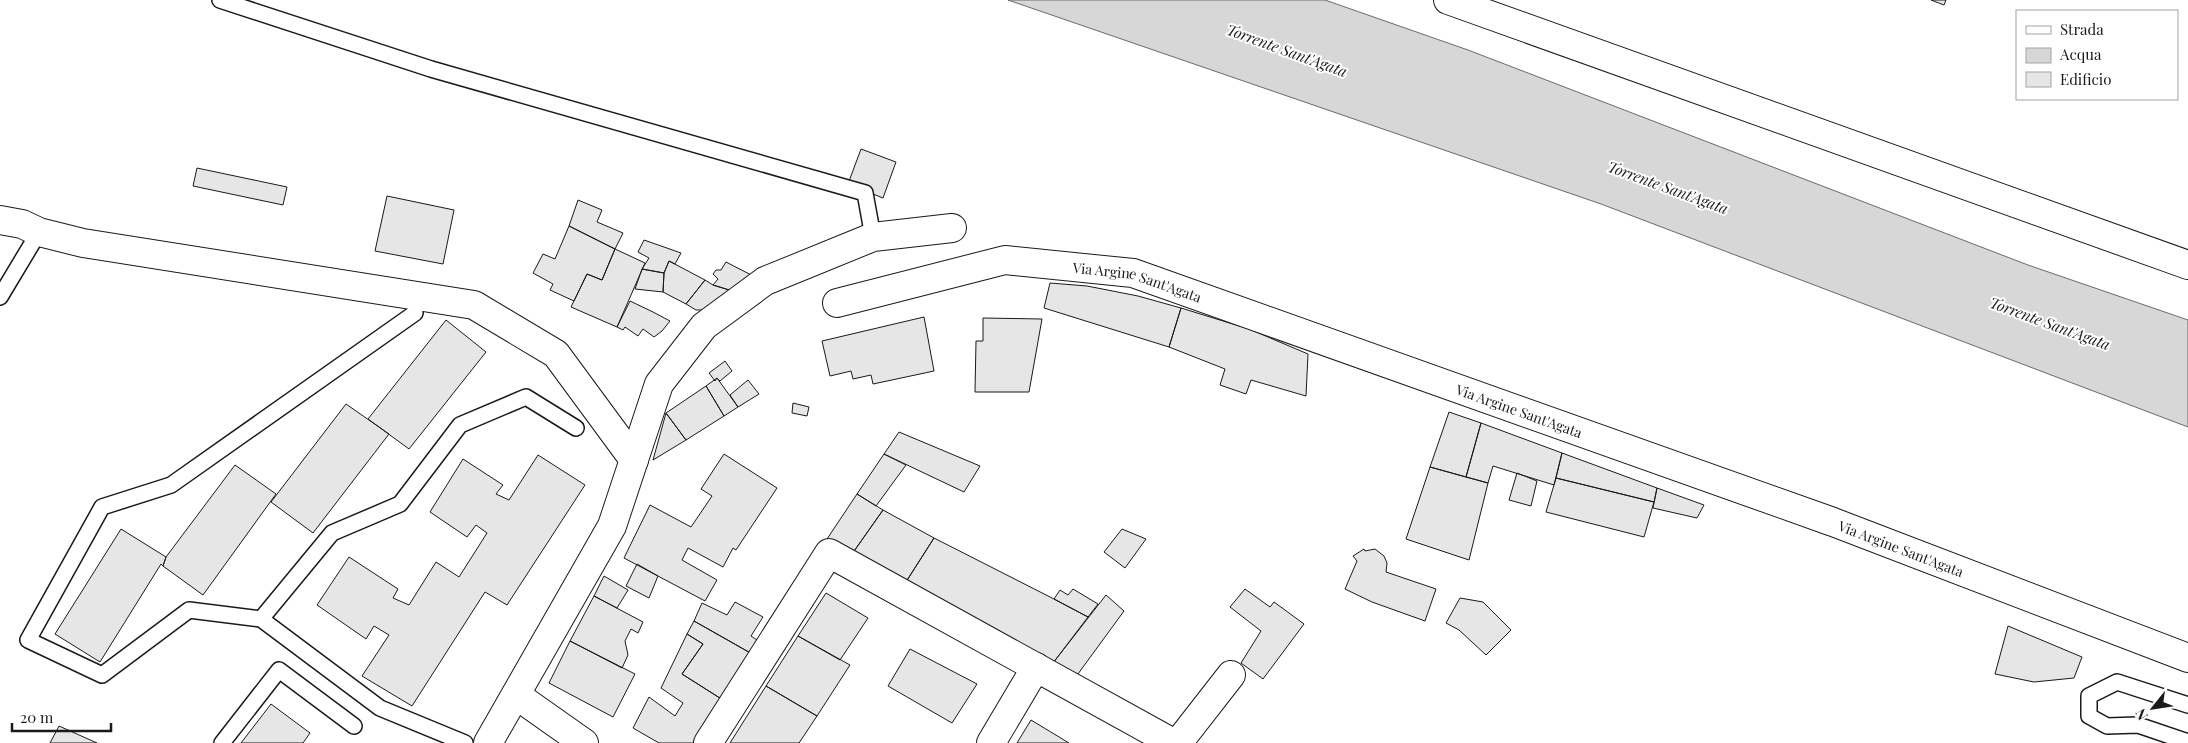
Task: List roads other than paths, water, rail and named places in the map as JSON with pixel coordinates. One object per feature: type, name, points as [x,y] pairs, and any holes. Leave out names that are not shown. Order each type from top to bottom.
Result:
[{"type":"street","points":[[1448,0],[2188,265]]},
{"type":"street","points":[[0,220],[22,224],[38,232],[83,244],[474,305],[556,354],[634,460]]},
{"type":"street","points":[[488,743],[612,526],[659,384],[704,326],[765,282],[873,237],[952,228]]},
{"type":"street","name":"Via Argine Sant'Agata","points":[[837,303],[1005,260],[1133,273],[1834,522],[2188,658]]},
{"type":"street","points":[[708,743],[829,553],[1173,743]]},
{"type":"street","points":[[991,743],[1036,667]]},
{"type":"street","points":[[1178,743],[1231,675]]},
{"type":"street","points":[[516,695],[584,743]]},
{"type":"lane","points":[[220,0],[431,68],[865,193],[873,237]]},
{"type":"lane","points":[[0,298],[38,232]]},
{"type":"lane","points":[[415,313],[171,485],[102,507],[28,640],[102,675],[189,610],[261,619],[380,708],[465,743]]},
{"type":"lane","points":[[261,619],[332,534],[400,504],[460,425],[526,397],[576,428]]},
{"type":"lane","points":[[222,743],[279,670],[354,726]]},
{"type":"lane","points":[[2188,705],[2116,682],[2089,696],[2089,716],[2107,726],[2138,725],[2188,742]]},
{"type":"water","name":"Torrente Sant'Agata","points":[[1008,0],[1325,0],[1468,50],[2028,265],[2188,320],[2188,427],[1601,204]]}]
